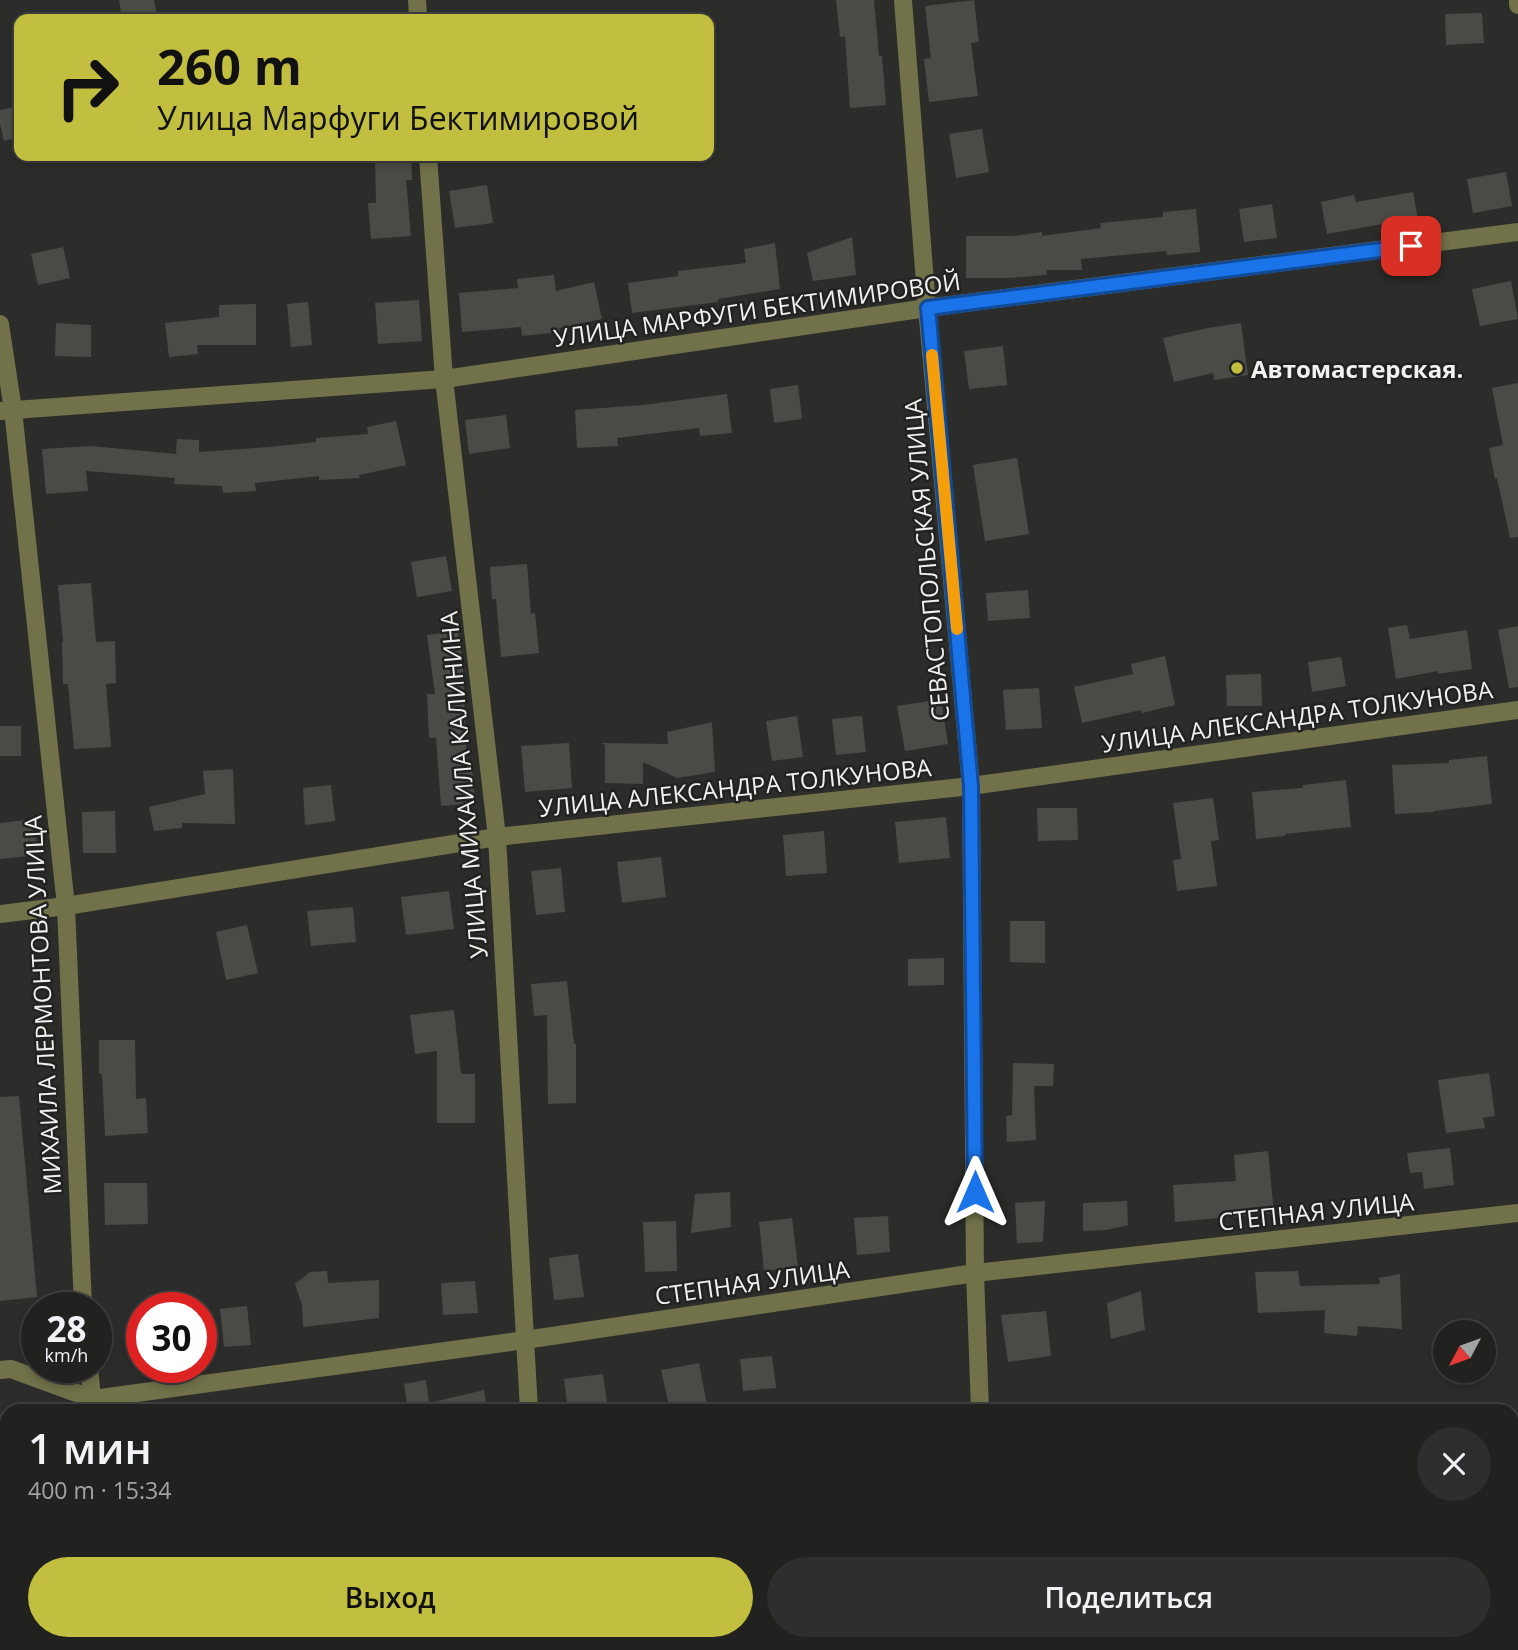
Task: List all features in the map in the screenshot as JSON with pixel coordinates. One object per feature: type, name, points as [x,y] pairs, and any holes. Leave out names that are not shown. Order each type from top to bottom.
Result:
[{"type":"street","name":"СЕВАСТОПОЛЬСКАЯ УЛИЦА","points":[[903,0],[971,786],[975,1273],[980,1404]]},
{"type":"street","name":"УЛИЦА МИХАИЛА КАЛИНИНА","points":[[428,161],[444,379],[497,836],[529,1404]]},
{"type":"street","name":"УЛИЦА МАРФУГИ БЕКТИМИРОВОЙ","points":[[7,411],[444,379],[928,308],[1518,232]]},
{"type":"street","name":"МИХАИЛА ЛЕРМОНТОВА УЛИЦА","points":[[0,324],[7,411],[66,906],[82,1292]]},
{"type":"street","name":"УЛИЦА АЛЕКСАНДРА ТОЛКУНОВА","points":[[0,914],[66,906],[497,836],[971,786],[1518,710]]},
{"type":"street","name":"СТЕПНАЯ УЛИЦА","points":[[100,1404],[975,1273],[1518,1213]]},
{"type":"street","name":"СТЕПНАЯ УЛИЦА","points":[[0,1370],[11,1369],[91,1404]]},
{"type":"street","points":[[91,1383],[93,1404]]},
{"type":"building","points":[[119,0],[154,0],[157,14],[121,14]]},
{"type":"building","points":[[836,0],[874,0],[886,105],[850,108],[845,36],[840,37]]},
{"type":"building","points":[[974,0],[979,42],[971,43],[978,96],[929,102],[924,59],[931,58],[925,6]]},
{"type":"building","points":[[1482,13],[1484,43],[1446,45],[1445,14]]},
{"type":"building","points":[[14,107],[14,138],[4,141],[0,110]]},
{"type":"building","points":[[982,129],[989,172],[956,178],[949,134]]},
{"type":"building","points":[[375,161],[411,161],[412,180],[406,180],[411,236],[371,239],[368,203],[376,203]]},
{"type":"building","points":[[1506,172],[1512,206],[1473,213],[1467,179]]},
{"type":"building","points":[[487,185],[493,223],[455,228],[449,191]]},
{"type":"building","points":[[1413,192],[1418,219],[1327,234],[1321,202],[1354,195],[1356,202]]},
{"type":"building","points":[[1272,204],[1277,238],[1244,242],[1239,209]]},
{"type":"building","points":[[1196,209],[1200,252],[1167,255],[1166,251],[1081,259],[1082,270],[1046,270],[1047,275],[1008,278],[966,278],[966,236],[1014,236],[1042,232],[1042,236],[1101,228],[1100,223],[1163,217],[1163,212]]},
{"type":"building","points":[[852,237],[856,275],[813,281],[807,253]]},
{"type":"building","points":[[775,243],[780,289],[718,299],[718,302],[632,313],[628,283],[678,276],[678,271],[746,263],[744,249]]},
{"type":"building","points":[[63,247],[70,278],[38,285],[31,254]]},
{"type":"building","points":[[554,275],[556,291],[594,282],[602,319],[559,328],[560,332],[522,336],[521,327],[462,332],[459,293],[518,288],[517,279]]},
{"type":"building","points":[[1511,281],[1518,319],[1480,326],[1472,289]]},
{"type":"building","points":[[419,300],[422,341],[378,344],[375,303]]},
{"type":"building","points":[[308,302],[312,345],[291,347],[287,304]]},
{"type":"building","points":[[256,304],[256,345],[197,345],[198,354],[169,357],[165,323],[219,317],[219,305]]},
{"type":"building","points":[[56,323],[91,325],[91,357],[55,356]]},
{"type":"building","points":[[1241,323],[1248,375],[1214,380],[1213,373],[1174,382],[1163,338]]},
{"type":"building","points":[[1003,346],[1007,385],[969,389],[964,351]]},
{"type":"building","points":[[1518,383],[1518,537],[1510,538],[1489,448],[1503,445],[1492,388]]},
{"type":"building","points":[[798,385],[802,419],[774,423],[770,389]]},
{"type":"building","points":[[727,394],[732,433],[700,436],[699,428],[617,438],[618,446],[577,448],[575,410],[643,405]]},
{"type":"building","points":[[506,415],[510,448],[469,454],[465,420]]},
{"type":"building","points":[[396,421],[406,465],[359,475],[360,478],[319,480],[319,476],[255,483],[256,491],[223,493],[222,486],[174,484],[175,478],[86,471],[88,491],[46,494],[42,449],[91,446],[176,454],[177,439],[199,440],[199,452],[269,447],[316,442],[316,438],[368,434],[367,427]]},
{"type":"building","points":[[1017,458],[1029,534],[985,541],[973,465]]},
{"type":"building","points":[[446,556],[452,591],[417,597],[411,562]]},
{"type":"building","points":[[527,564],[531,614],[535,613],[539,653],[501,657],[490,567]]},
{"type":"building","points":[[91,583],[96,642],[115,641],[116,683],[106,684],[111,747],[74,749],[68,684],[63,684],[63,642],[58,585]]},
{"type":"building","points":[[1028,590],[1030,618],[988,621],[986,593]]},
{"type":"building","points":[[1407,625],[1410,639],[1467,630],[1472,669],[1438,674],[1438,671],[1396,679],[1388,628]]},
{"type":"building","points":[[1518,626],[1518,687],[1509,688],[1498,630]]},
{"type":"building","points":[[458,631],[463,666],[467,767],[472,767],[475,803],[441,806],[436,738],[429,738],[427,694],[435,694],[427,635]]},
{"type":"building","points":[[1165,656],[1175,705],[1082,723],[1074,687],[1133,674],[1131,664]]},
{"type":"building","points":[[1341,657],[1346,686],[1312,692],[1308,662]]},
{"type":"building","points":[[1261,674],[1262,706],[1227,706],[1226,675]]},
{"type":"building","points":[[1039,688],[1042,728],[1006,730],[1003,690]]},
{"type":"building","points":[[941,699],[948,744],[905,751],[897,706]]},
{"type":"building","points":[[797,716],[803,757],[772,761],[766,721]]},
{"type":"building","points":[[862,716],[866,752],[836,755],[832,719]]},
{"type":"building","points":[[712,722],[715,772],[677,778],[643,762],[643,784],[605,783],[605,745],[601,743],[668,744],[667,732]]},
{"type":"building","points":[[0,726],[21,726],[21,756],[0,756]]},
{"type":"building","points":[[569,743],[572,788],[525,792],[521,746]]},
{"type":"building","points":[[1487,756],[1492,804],[1395,814],[1392,765],[1449,763],[1449,760]]},
{"type":"building","points":[[233,769],[235,824],[182,823],[182,828],[154,831],[149,807],[205,794],[203,771]]},
{"type":"building","points":[[1346,780],[1351,827],[1256,839],[1252,792],[1303,788],[1303,785]]},
{"type":"building","points":[[331,785],[335,821],[305,825],[303,788]]},
{"type":"building","points":[[1213,798],[1219,840],[1211,841],[1217,886],[1177,891],[1173,860],[1181,859],[1173,803]]},
{"type":"building","points":[[1037,808],[1077,808],[1078,840],[1038,841]]},
{"type":"building","points":[[115,811],[116,853],[83,853],[82,812]]},
{"type":"building","points":[[946,817],[950,858],[899,863],[895,822]]},
{"type":"building","points":[[34,819],[38,855],[0,859],[0,823]]},
{"type":"building","points":[[824,831],[827,873],[786,876],[783,835]]},
{"type":"building","points":[[661,857],[666,897],[622,903],[617,862]]},
{"type":"building","points":[[561,868],[565,912],[536,915],[531,871]]},
{"type":"building","points":[[449,891],[454,929],[406,935],[401,897]]},
{"type":"building","points":[[353,907],[356,942],[311,946],[307,911]]},
{"type":"building","points":[[1010,921],[1045,921],[1045,963],[1010,962]]},
{"type":"building","points":[[247,925],[258,973],[226,980],[216,932]]},
{"type":"building","points":[[944,958],[944,985],[908,986],[908,959]]},
{"type":"building","points":[[567,981],[576,1044],[576,1103],[548,1104],[547,1015],[534,1016],[531,984]]},
{"type":"building","points":[[454,1010],[461,1074],[475,1074],[475,1123],[437,1123],[437,1051],[415,1054],[410,1015]]},
{"type":"building","points":[[99,1040],[135,1040],[136,1099],[146,1098],[148,1133],[105,1136],[102,1074],[99,1074]]},
{"type":"building","points":[[1013,1063],[1054,1064],[1053,1086],[1034,1086],[1036,1140],[1007,1142],[1006,1116],[1012,1115]]},
{"type":"building","points":[[1489,1073],[1495,1116],[1483,1118],[1485,1128],[1446,1133],[1438,1080]]},
{"type":"building","points":[[19,1096],[37,1292],[21,1292],[21,1299],[0,1301],[0,1097]]},
{"type":"building","points":[[1450,1148],[1454,1185],[1424,1189],[1422,1172],[1410,1173],[1407,1153]]},
{"type":"building","points":[[1268,1151],[1274,1213],[1175,1222],[1173,1185],[1236,1181],[1234,1155]]},
{"type":"building","points":[[104,1183],[147,1183],[148,1224],[105,1225]]},
{"type":"building","points":[[730,1192],[731,1227],[691,1233],[695,1194]]},
{"type":"building","points":[[1045,1201],[1043,1242],[1017,1243],[1015,1203]]},
{"type":"building","points":[[1127,1201],[1128,1225],[1083,1231],[1083,1203]]},
{"type":"building","points":[[888,1216],[890,1252],[857,1255],[854,1218]]},
{"type":"building","points":[[792,1218],[798,1267],[764,1271],[759,1222]]},
{"type":"building","points":[[676,1221],[677,1271],[645,1272],[643,1222]]},
{"type":"building","points":[[578,1254],[584,1297],[554,1300],[549,1258]]},
{"type":"building","points":[[327,1271],[328,1283],[379,1280],[379,1318],[303,1327],[302,1305],[295,1284],[310,1272]]},
{"type":"building","points":[[1298,1271],[1300,1286],[1380,1284],[1379,1278],[1400,1274],[1402,1329],[1358,1326],[1357,1336],[1324,1333],[1325,1310],[1258,1313],[1255,1272]]},
{"type":"building","points":[[475,1281],[478,1313],[443,1315],[441,1283]]},
{"type":"building","points":[[1141,1291],[1145,1330],[1111,1339],[1107,1303]]},
{"type":"building","points":[[247,1306],[251,1345],[224,1347],[220,1309]]},
{"type":"building","points":[[1046,1311],[1051,1356],[1008,1362],[1001,1315]]},
{"type":"building","points":[[772,1356],[776,1388],[743,1391],[740,1359]]},
{"type":"building","points":[[699,1363],[707,1404],[669,1404],[661,1370]]},
{"type":"building","points":[[603,1374],[607,1404],[567,1404],[564,1379]]},
{"type":"building","points":[[426,1380],[429,1403],[484,1390],[486,1404],[407,1404],[404,1384]]},
{"type":"slow traffic","points":[[932,355],[957,629]]},
{"type":"place","name":"Автомастерская.","points":[[1237,368]]},
{"type":"route","points":[[975,1192],[971,786],[928,308],[1411,246]]}]
